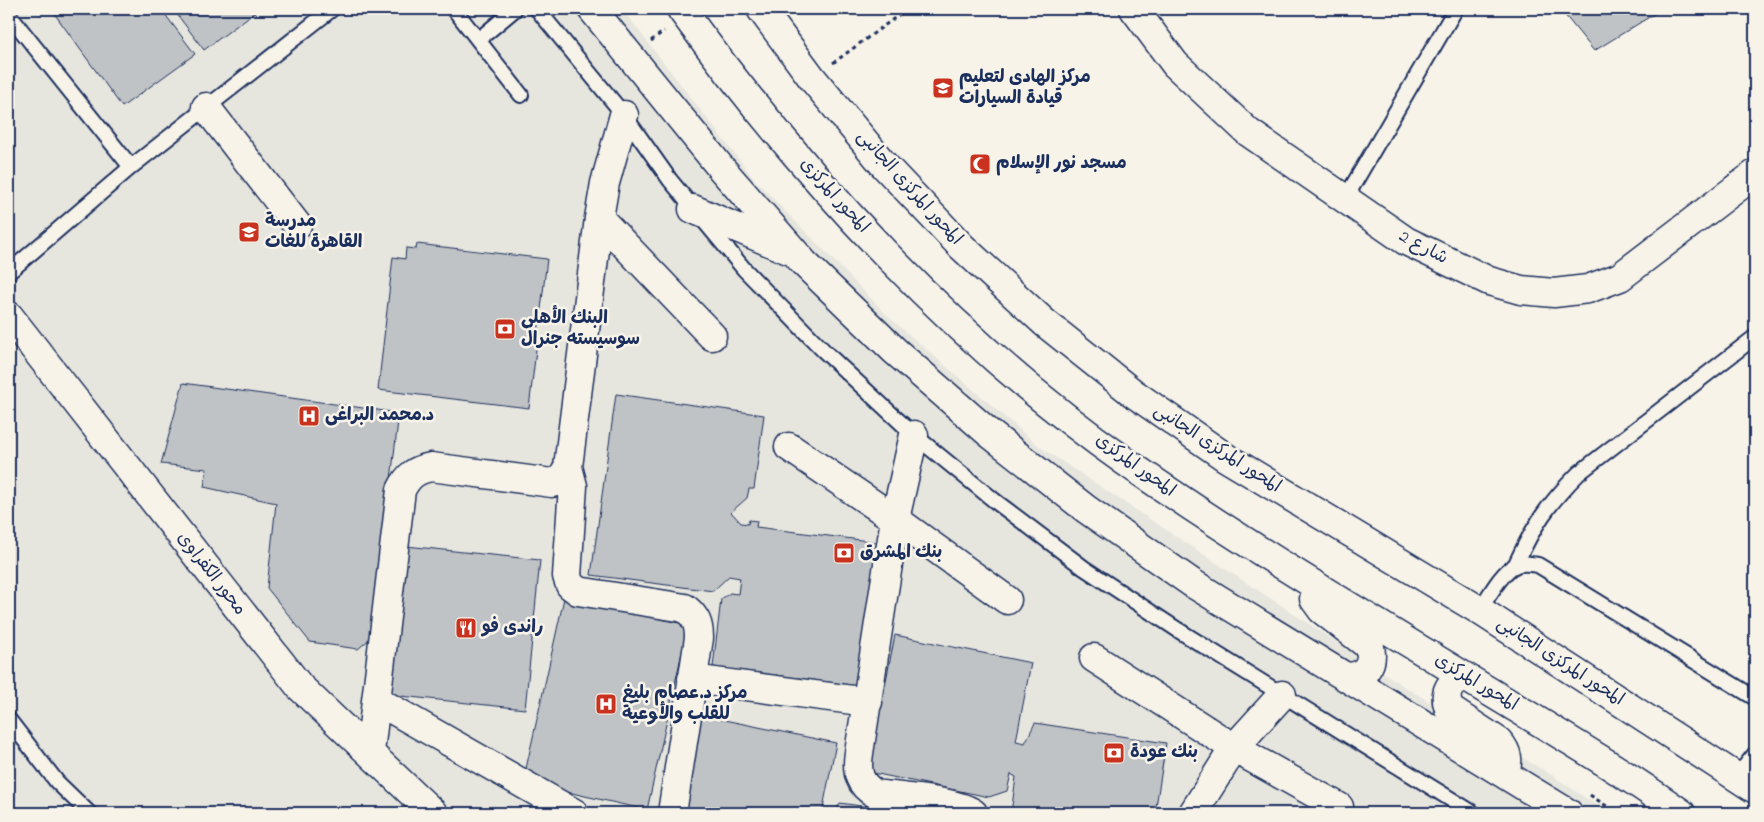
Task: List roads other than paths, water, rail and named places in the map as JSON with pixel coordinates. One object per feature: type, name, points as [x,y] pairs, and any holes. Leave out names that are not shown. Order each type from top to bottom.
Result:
[{"type":"street","points":[[592,9],[720,168],[796,253],[895,351],[989,433],[1086,509],[1192,583],[1567,812]]},
{"type":"street","name":"المحور المركزى الجانبى","points":[[761,9],[812,78],[884,165],[962,247],[1045,323],[1125,387],[1226,458],[1479,610],[1746,783]]},
{"type":"street","name":"شارع 2","points":[[1134,9],[1175,64],[1248,132],[1406,241],[1489,281],[1521,290],[1554,293],[1588,289],[1620,278],[1755,174]]},
{"type":"street","name":"المحور المركزى","points":[[683,12],[777,132],[855,222],[940,308],[1031,388],[1123,460],[1227,531],[1597,756],[1681,813]]},
{"type":"street","points":[[206,107],[296,226]]},
{"type":"street","points":[[370,752],[401,490],[407,478],[418,470],[431,467],[552,483],[563,478],[568,467],[599,218],[605,183],[624,115]]},
{"type":"street","points":[[693,208],[796,253]]},
{"type":"street","points":[[599,218],[712,336]]},
{"type":"street","name":"محور الكفراوى","points":[[9,316],[300,687],[434,813]]},
{"type":"street","points":[[914,436],[895,519],[857,763],[858,773],[868,789],[876,794],[954,805],[968,809],[973,813]]},
{"type":"street","points":[[789,447],[895,519],[1007,600]]},
{"type":"street","points":[[568,467],[574,486],[567,576],[570,585],[578,591],[685,608],[694,615],[699,625],[699,638],[672,813]]},
{"type":"street","points":[[1312,584],[1312,592],[1317,605],[1370,647],[1371,662],[1368,669],[1354,677],[1346,676]]},
{"type":"street","points":[[1094,658],[1234,748],[1338,806]]},
{"type":"street","points":[[1467,678],[1460,678],[1449,687],[1446,694],[1449,709],[1499,742],[1507,756],[1505,774]]},
{"type":"street","points":[[692,679],[868,702]]},
{"type":"street","points":[[1193,813],[1234,748],[1282,695]]},
{"type":"street","points":[[376,700],[574,813]]},
{"type":"lane","points":[[9,272],[130,167],[332,9]]},
{"type":"lane","points":[[454,9],[520,96]]},
{"type":"lane","points":[[478,40],[515,9]]},
{"type":"lane","points":[[536,9],[624,115],[670,180],[744,269],[824,351],[914,436],[995,501],[1084,568],[1282,695],[1473,813]]},
{"type":"lane","points":[[1345,199],[1455,10]]},
{"type":"lane","points":[[9,15],[130,167]]},
{"type":"lane","points":[[1479,610],[1508,572],[1515,566],[1534,526],[1555,497],[1579,473],[1755,336]]},
{"type":"lane","points":[[1515,566],[1524,564],[1538,565],[1551,571],[1755,698]]},
{"type":"lane","points":[[9,720],[57,782],[89,813]]},
{"type":"lane","points":[[1746,783],[1755,754]]},
{"type":"place","name":"مركز الهادى لتعليم قيادة السيارات","points":[[943,88]]},
{"type":"place","name":"مسجد نور الإسلام","points":[[980,164]]},
{"type":"place","name":"مدرسة القاهرة للغات","points":[[249,232]]},
{"type":"place","name":"البنك الأهلى سوسيسته جنرال","points":[[505,329]]},
{"type":"place","name":"د.محمد البراغى","points":[[309,416]]},
{"type":"place","name":"بنك المشرق","points":[[844,553]]},
{"type":"place","name":"راندى فو","points":[[466,628]]},
{"type":"place","name":"مركز د.عصام بليغ للقلب والأوعية","points":[[606,704]]},
{"type":"place","name":"بنك عودة","points":[[1114,753]]}]
